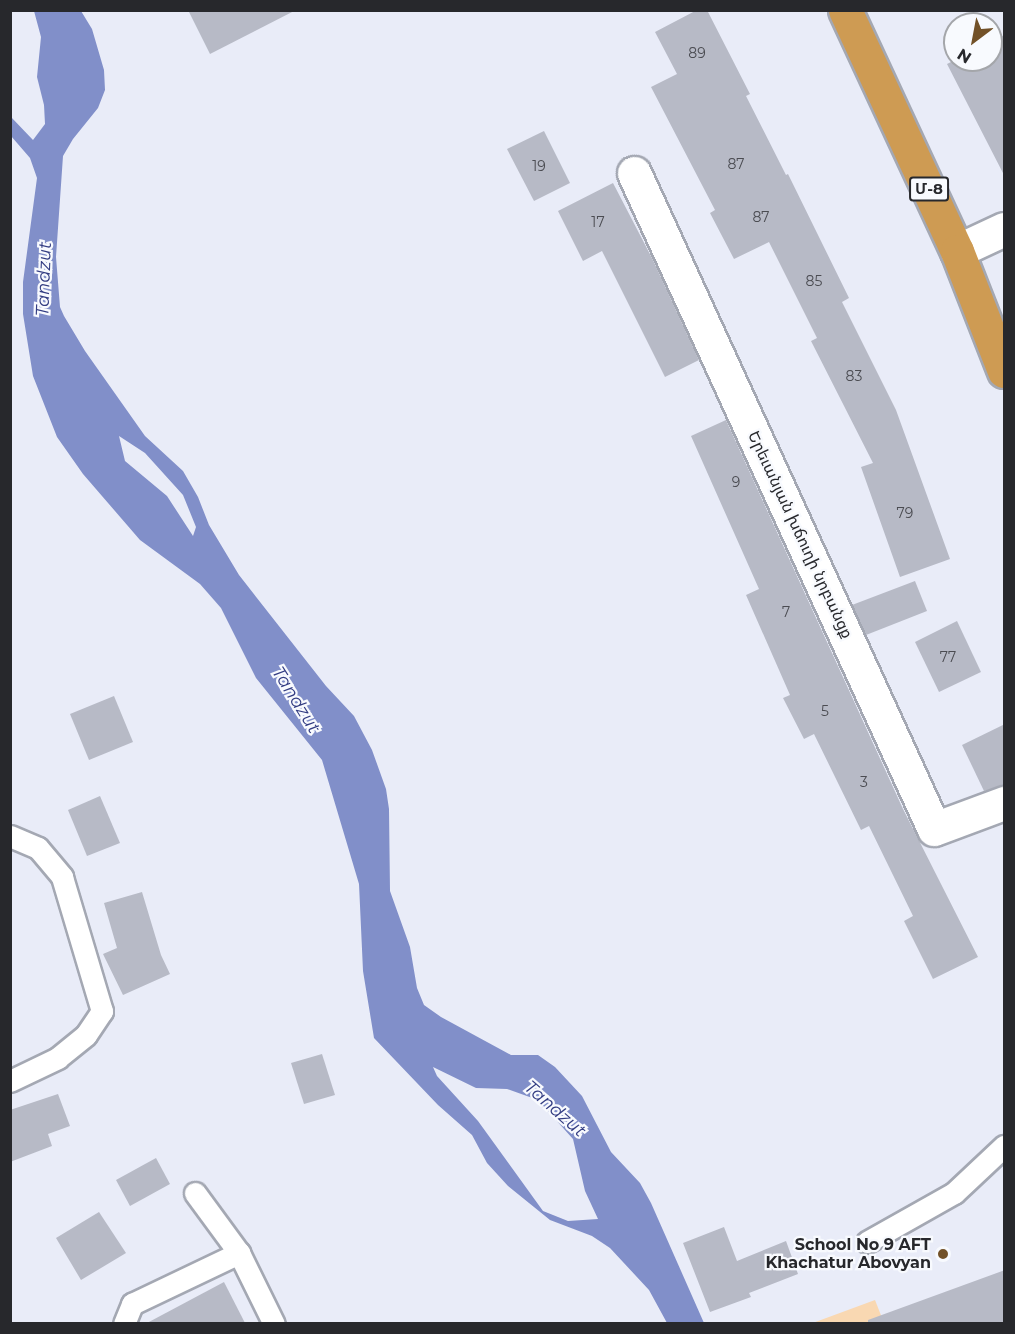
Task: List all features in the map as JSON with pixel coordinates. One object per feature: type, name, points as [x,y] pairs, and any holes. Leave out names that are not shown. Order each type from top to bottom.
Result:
[{"type":"highway","name":"Մ-8","points":[[845,10],[957,251],[1005,371]]},
{"type":"street","name":"Երեւանյան խճուղի նրբանցք","points":[[634,173],[934,829],[1005,803]]},
{"type":"street","points":[[957,251],[1005,229]]},
{"type":"lane","points":[[10,836],[38,848],[62,877],[102,1011],[86,1035],[58,1058],[10,1081]]},
{"type":"lane","points":[[867,1242],[954,1193],[1005,1146]]},
{"type":"lane","points":[[195,1193],[239,1253],[274,1323]]},
{"type":"lane","points":[[124,1323],[132,1304],[239,1253]]},
{"type":"shaded area","points":[[875,1300],[884,1323],[810,1324]]},
{"type":"water","name":"Tandzut","points":[[34,11],[81,11],[92,29],[104,70],[105,90],[98,108],[73,139],[63,156],[56,257],[60,307],[64,316],[85,351],[145,436],[183,471],[198,497],[209,525],[239,575],[326,686],[354,716],[372,750],[386,789],[389,809],[390,891],[410,947],[417,988],[424,1005],[441,1017],[511,1055],[538,1055],[555,1067],[582,1096],[611,1152],[640,1183],[651,1203],[704,1323],[667,1323],[649,1290],[610,1248],[592,1236],[550,1220],[508,1186],[487,1163],[472,1135],[438,1105],[374,1038],[363,971],[359,884],[322,760],[256,678],[221,608],[200,584],[140,540],[83,474],[57,437],[33,376],[23,314],[23,282],[37,178],[30,158],[11,136],[11,117],[33,140],[45,124],[44,105],[37,77],[41,37]],"holes":[[[119,436],[145,453],[183,495],[196,527],[193,536],[167,496],[125,461]],[[433,1067],[476,1088],[507,1089],[538,1100],[573,1139],[585,1191],[598,1219],[568,1221],[543,1211],[478,1121],[437,1076]]]},
{"type":"building","points":[[188,10],[296,10],[210,54]]},
{"type":"building","points":[[697,10],[707,10],[750,94],[746,96],[786,175],[788,174],[849,298],[842,302],[896,410],[950,559],[900,577],[861,467],[873,463],[811,341],[817,338],[769,242],[734,259],[710,213],[715,210],[651,87],[677,74],[655,32]]},
{"type":"building","points":[[1005,35],[1005,177],[951,72],[1003,72],[1003,36]]},
{"type":"building","points":[[544,131],[570,183],[534,201],[507,149]]},
{"type":"building","points":[[613,183],[653,260],[699,360],[665,377],[602,251],[583,261],[558,211]]},
{"type":"building","points":[[726,420],[903,809],[978,957],[933,979],[904,921],[913,916],[869,826],[861,830],[814,734],[804,739],[783,698],[790,695],[746,595],[759,589],[691,436]]},
{"type":"building","points":[[915,581],[927,611],[866,635],[852,605]]},
{"type":"building","points":[[957,621],[981,672],[939,692],[915,642]]},
{"type":"building","points":[[114,696],[133,742],[89,760],[70,714]]},
{"type":"building","points":[[1005,724],[1005,785],[984,791],[962,745]]},
{"type":"building","points":[[100,796],[120,843],[87,856],[68,810]]},
{"type":"building","points":[[142,892],[161,955],[170,974],[123,995],[103,954],[117,948],[104,903]]},
{"type":"building","points":[[322,1054],[335,1095],[304,1104],[291,1063]]},
{"type":"building","points":[[58,1094],[70,1126],[48,1134],[52,1146],[10,1162],[10,1110]]},
{"type":"building","points":[[156,1158],[170,1184],[130,1206],[116,1180]]},
{"type":"building","points":[[99,1212],[126,1253],[81,1280],[56,1238]]},
{"type":"building","points":[[724,1227],[737,1261],[786,1241],[798,1274],[749,1293],[751,1297],[710,1312],[683,1243]]},
{"type":"building","points":[[1005,1270],[1005,1323],[868,1323],[868,1320]]},
{"type":"building","points":[[224,1282],[245,1323],[147,1323]]},
{"type":"place","name":"School No 9 AFT Khachatur Abovyan","points":[[943,1254]]}]
